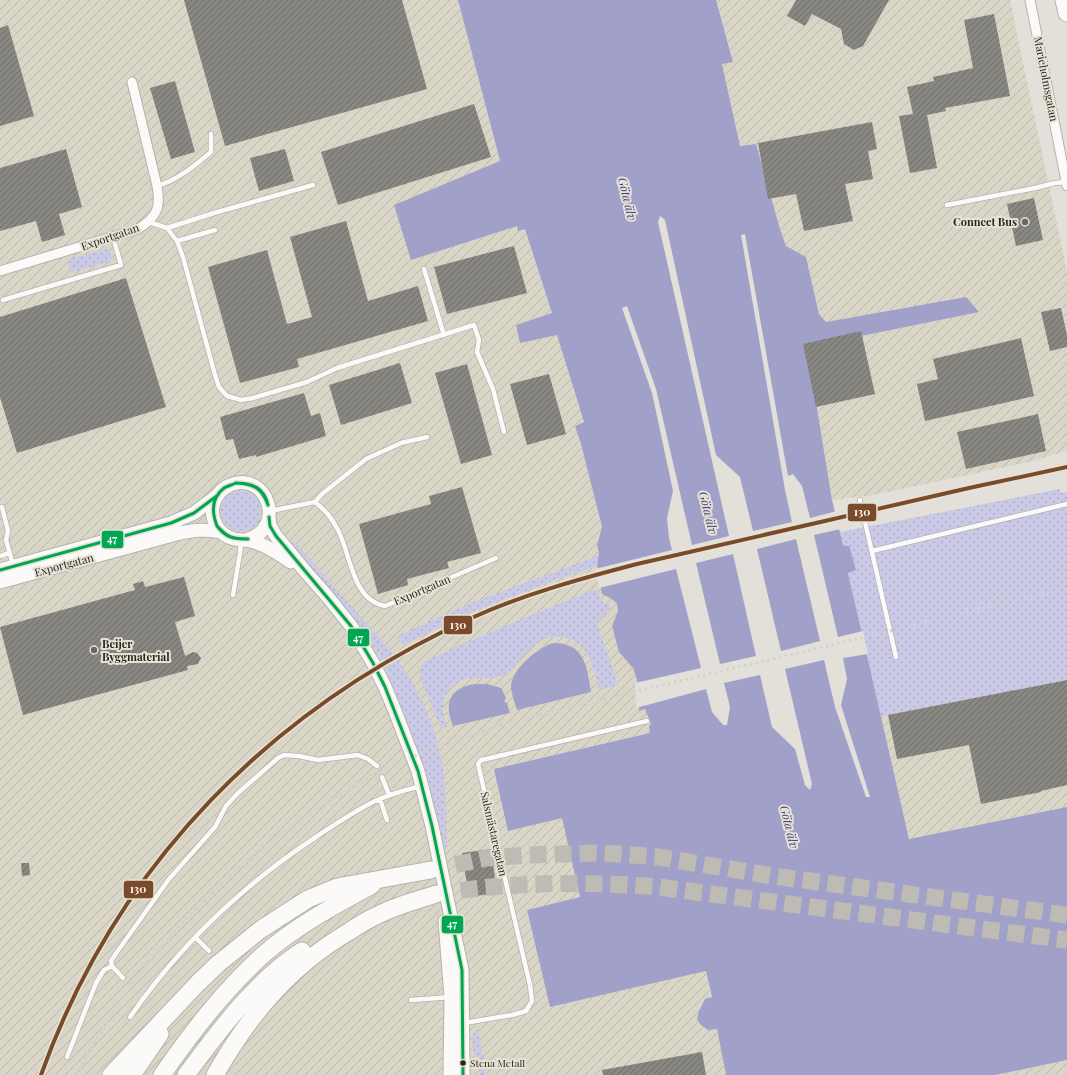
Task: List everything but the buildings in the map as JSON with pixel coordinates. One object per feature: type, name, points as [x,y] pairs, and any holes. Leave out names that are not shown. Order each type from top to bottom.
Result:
[{"type":"highway","points":[[1064,0],[1067,13]]},
{"type":"highway","points":[[110,1075],[219,963],[260,930],[308,899],[337,886],[431,870]]},
{"type":"highway","points":[[162,1075],[195,1029],[227,990],[265,953],[313,918],[386,877]]},
{"type":"highway","points":[[216,1075],[230,1049],[269,996],[293,972],[332,941],[364,922],[382,913],[440,891]]},
{"type":"highway","points":[[186,1075],[232,1016],[281,967],[300,952],[354,920],[381,910],[401,906]]},
{"type":"highway","points":[[132,1075],[198,983]]},
{"type":"street","name":"Marieholmsgatan","points":[[1030,0],[1067,184]]},
{"type":"street","name":"Exportgatan","points":[[0,271],[138,229],[149,222],[157,211],[159,202],[156,186],[132,82]]},
{"type":"street","name":"Exportgatan","points":[[0,570],[177,520],[194,513],[224,489],[240,483],[249,484],[264,494],[268,502],[269,514]]},
{"type":"street","points":[[218,495],[214,502],[213,514],[215,522],[222,532]]},
{"type":"street","points":[[244,539],[255,536],[262,531],[266,525],[269,514]]},
{"type":"street","points":[[269,514],[272,531],[344,616],[373,663],[395,710],[422,786],[434,832],[440,891],[457,997],[463,1024],[462,1075]]},
{"type":"street","name":"Exportgatan","points":[[0,582],[198,529],[222,532],[230,538],[244,539]]},
{"type":"street","points":[[244,539],[270,548],[305,571]]},
{"type":"street","points":[[450,1075],[457,997]]},
{"type":"lane","points":[[156,186],[167,183],[186,172],[211,152],[211,134]]},
{"type":"lane","name":"Marieholmsgatan","points":[[947,205],[1055,183],[1067,184]]},
{"type":"lane","points":[[167,228],[313,185]]},
{"type":"lane","points":[[149,222],[167,228],[177,242],[187,271],[215,375],[219,387],[228,396],[241,400],[253,398],[307,382],[337,368],[474,325],[479,340],[477,352],[493,390],[504,432]]},
{"type":"lane","points":[[177,242],[215,230]]},
{"type":"lane","points":[[3,300],[121,265],[113,237]]},
{"type":"lane","points":[[424,269],[444,335]]},
{"type":"lane","points":[[269,514],[315,502],[322,494],[366,459],[401,443],[427,437]]},
{"type":"lane","points":[[860,500],[896,657]]},
{"type":"lane","name":"Exportgatan","points":[[315,502],[329,514],[339,532],[358,582],[367,597],[377,604],[385,606],[496,558]]},
{"type":"lane","points":[[872,551],[1067,504]]},
{"type":"lane","points":[[2,507],[8,531],[6,540],[13,566]]},
{"type":"lane","points":[[233,595],[244,539]]},
{"type":"lane","points":[[0,556],[9,553]]},
{"type":"lane","name":"Salsmästaregatan","points":[[463,1024],[526,1011],[532,1001],[528,978],[478,764],[481,760],[647,721]]},
{"type":"lane","points":[[123,978],[112,966],[111,961],[117,952],[169,879],[216,827],[226,806],[238,793],[278,758],[284,755],[318,760],[358,755],[368,758],[377,766]]},
{"type":"lane","points":[[382,777],[390,795]]},
{"type":"lane","points":[[130,1017],[162,974],[195,937],[237,896],[288,855],[343,819],[380,799],[422,786]]},
{"type":"lane","points":[[380,799],[387,820]]},
{"type":"lane","points":[[195,937],[210,951]]},
{"type":"lane","points":[[67,1057],[96,983],[104,970],[112,966]]},
{"type":"lane","points":[[410,1000],[457,997]]},
{"type":"shaded area","points":[[0,0],[458,0],[500,162],[394,205],[517,226],[525,229],[552,313],[516,325],[520,343],[557,335],[584,422],[575,426],[602,527],[597,545],[612,599],[617,604],[618,611],[612,627],[619,651],[633,668],[637,680],[639,711],[645,709],[651,724],[649,726],[650,733],[494,769],[562,818],[581,898],[527,910],[550,1007],[706,971],[726,1075],[0,1075]]},
{"type":"shaded area","points":[[716,0],[1010,0],[1067,272],[1067,451],[1029,462],[873,495],[832,500],[807,346],[979,312],[966,297],[826,322],[819,314],[806,257],[786,246],[756,144],[740,146],[722,63],[733,61]]},
{"type":"shaded area","points":[[108,248],[112,258],[111,261],[71,272],[68,261],[70,259]]},
{"type":"shaded area","points":[[1060,489],[1061,493],[1067,492],[1067,680],[880,717],[848,572],[856,570],[850,548],[843,545],[840,532]]},
{"type":"shaded area","points":[[241,491],[249,493],[255,497],[259,503],[261,511],[259,519],[255,525],[249,529],[241,531],[233,529],[227,525],[223,519],[221,511],[223,503],[227,497],[233,493]]},
{"type":"shaded area","points":[[290,540],[298,546],[388,648],[409,677],[426,709],[442,761],[446,804],[447,846],[445,850],[431,793],[420,757],[391,680],[380,658],[363,629],[353,616],[286,541]]},
{"type":"shaded area","points":[[598,556],[597,566],[499,601],[427,633],[404,645],[397,636],[471,603]]},
{"type":"shaded area","points":[[595,589],[599,594],[601,601],[611,606],[609,613],[602,616],[598,623],[617,685],[599,690],[592,664],[584,649],[571,639],[550,637],[540,641],[530,649],[510,671],[502,676],[493,678],[464,679],[453,685],[446,694],[443,706],[443,716],[447,727],[441,729],[420,677],[425,674],[419,674],[421,666],[424,662],[462,644]]},
{"type":"shaded area","points":[[1067,680],[1067,807],[909,839],[880,717]]},
{"type":"shaded area","points":[[478,1029],[486,1075],[480,1075],[480,1057],[474,1057],[472,1035]]},
{"type":"shaded area","points":[[1067,1060],[1067,1075],[995,1075]]},
{"type":"water","name":"Göta älv","points":[[458,0],[716,0],[733,62],[722,64],[740,146],[756,144],[786,246],[806,257],[819,314],[826,322],[966,297],[979,312],[807,347],[832,500],[843,545],[850,548],[856,570],[848,573],[909,839],[1067,807],[1067,1060],[995,1075],[726,1075],[717,1029],[708,1030],[697,1020],[699,1011],[705,999],[712,997],[706,971],[550,1007],[527,910],[580,897],[562,818],[508,831],[494,769],[650,733],[649,726],[651,724],[645,709],[639,711],[637,680],[633,668],[619,652],[612,626],[618,611],[617,604],[612,599],[602,594],[597,566],[599,553],[597,545],[602,527],[575,426],[584,422],[557,335],[520,343],[516,325],[552,313],[525,229],[518,231],[517,226],[411,260],[394,205],[500,161]]},
{"type":"water","points":[[554,643],[572,647],[583,658],[588,674],[591,692],[517,710],[512,695],[511,686],[516,673],[534,653]]},
{"type":"water","points":[[476,684],[487,684],[501,688],[506,698],[504,701],[507,703],[510,713],[453,726],[449,710],[451,697],[460,688]]},
{"type":"pier","points":[[660,216],[665,220],[716,455],[740,477],[753,531],[792,522],[785,490],[741,235],[745,234],[788,476],[793,474],[802,486],[810,518],[837,511],[841,529],[814,535],[838,637],[863,631],[868,654],[843,658],[847,679],[841,705],[870,797],[866,797],[835,707],[824,660],[785,669],[812,784],[810,790],[805,785],[795,749],[772,727],[760,675],[724,683],[730,707],[727,725],[723,725],[712,712],[706,689],[636,708],[635,683],[701,668],[676,569],[599,588],[595,569],[672,550],[667,518],[673,491],[652,393],[622,308],[627,306],[656,389],[692,545],[729,536],[658,222]],"holes":[[[796,539],[820,641],[781,651],[757,549]],[[733,554],[756,656],[720,664],[696,563]]]},
{"type":"tunnel","points":[[431,870],[487,858],[527,855],[596,853],[620,854],[658,857],[773,876],[1067,915]]},
{"type":"tunnel","points":[[436,894],[492,887],[575,883],[658,887],[1067,940]]},
{"type":"railway","points":[[966,608],[1067,571]]},
{"type":"railway","points":[[76,1075],[128,990],[155,955],[214,891],[246,862],[316,809],[353,786],[392,766],[459,739],[528,717],[1067,589]]},
{"type":"transit line","name":"130","points":[[41,1075],[73,998],[112,927],[159,861],[211,800],[269,745],[333,696],[402,653],[476,616],[536,593],[596,575],[637,564],[1067,467]]},
{"type":"transit line","name":"47","points":[[217,526],[214,516],[214,506],[217,496],[224,488],[236,483]]},
{"type":"transit line","name":"47","points":[[217,526],[214,516],[214,506],[217,496],[224,488],[236,483]]},
{"type":"transit line","name":"47","points":[[236,483],[253,485],[264,494],[268,505]]},
{"type":"transit line","name":"47","points":[[236,483],[248,484],[256,488],[266,499],[268,505]]},
{"type":"transit line","name":"47","points":[[0,570],[171,523],[194,513],[218,495]]},
{"type":"transit line","name":"47","points":[[269,517],[270,526],[276,536],[351,626],[373,663],[385,687],[418,771],[432,826],[462,970],[463,1075]]},
{"type":"transit line","name":"47","points":[[217,526],[231,537],[248,539]]},
{"type":"transit line","name":"47","points":[[217,526],[220,530],[231,537],[248,539]]},
{"type":"place","name":"Connect Bus","points":[[1025,222]]},
{"type":"place","name":"Beijer Byggmaterial","points":[[94,650]]},
{"type":"place","name":"Stena Metall","points":[[463,1063]]}]
